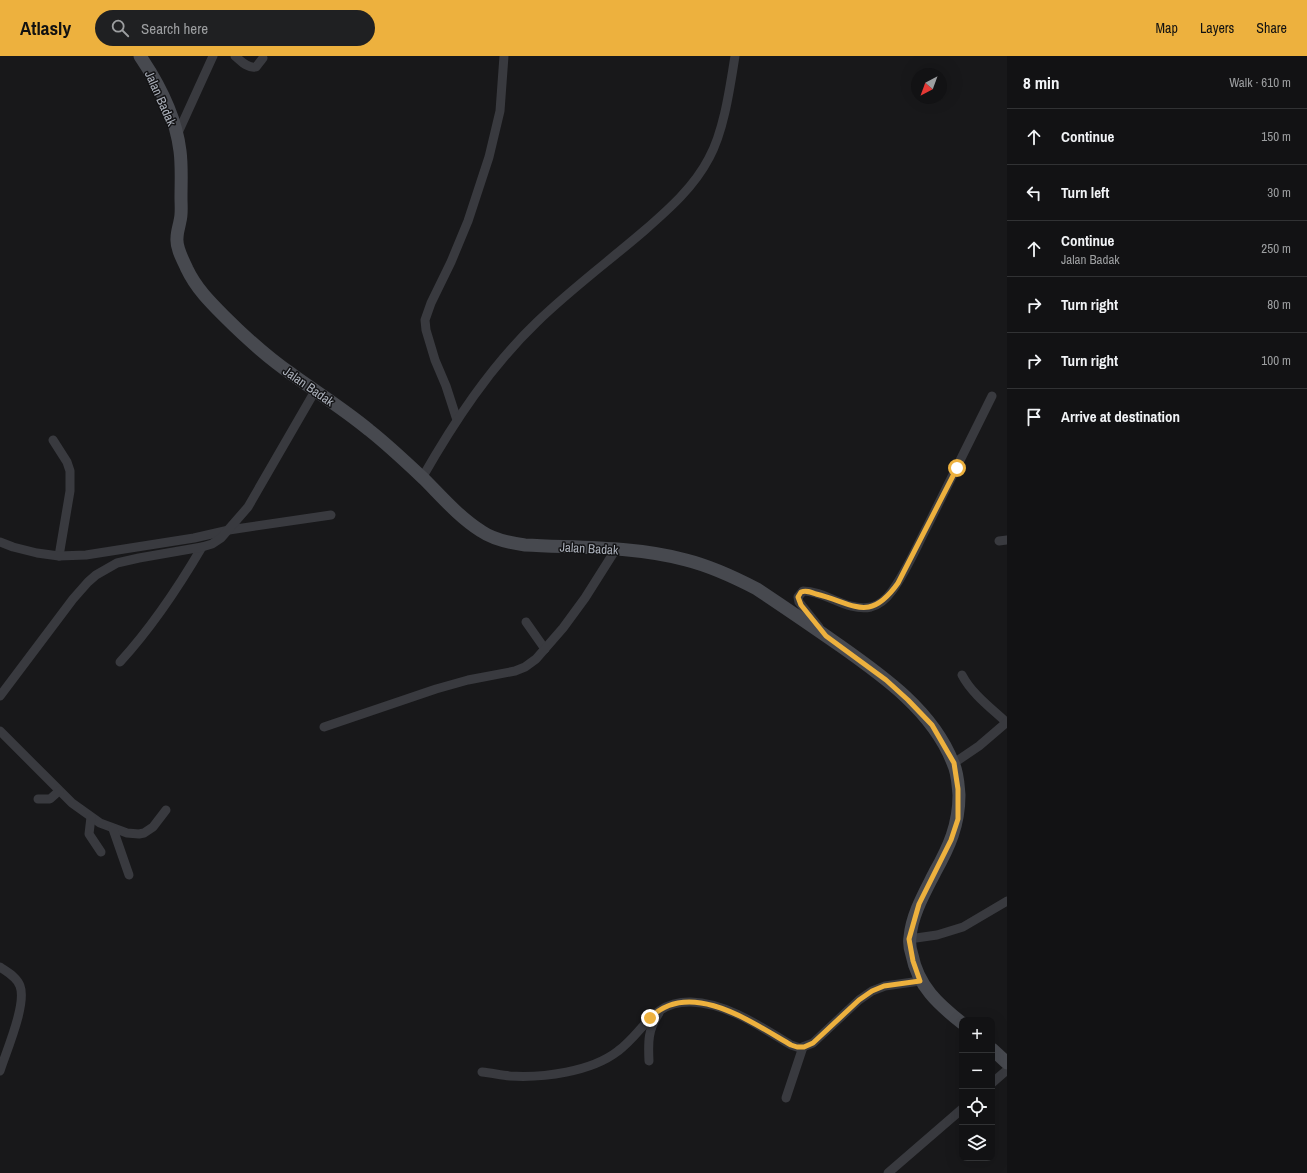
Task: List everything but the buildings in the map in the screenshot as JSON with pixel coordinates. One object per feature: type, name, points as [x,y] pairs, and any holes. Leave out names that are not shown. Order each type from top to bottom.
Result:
[{"type":"street","name":"Jalan Badak","points":[[140,56],[153,76],[169,109],[177,135],[180,152],[181,198],[181,219],[177,238],[181,254],[194,284],[210,302],[253,344],[286,370],[369,429],[462,517],[482,532],[512,544],[616,549],[661,554],[715,569],[756,589],[826,636],[886,680],[932,725],[954,763],[958,789],[958,819],[948,845],[919,904],[909,939],[913,961],[920,981],[938,1003],[959,1021]]},
{"type":"street","points":[[177,135],[213,56]]},
{"type":"street","points":[[235,56],[252,68],[256,67],[263,58]]},
{"type":"street","points":[[457,420],[446,386],[435,360],[426,330],[425,320],[431,303],[451,262],[468,221],[487,164],[500,111],[504,56]]},
{"type":"street","points":[[503,71],[510,56]]},
{"type":"street","points":[[422,478],[457,420],[517,342],[537,321],[669,208],[702,170],[715,147],[735,56]]},
{"type":"street","points":[[0,696],[68,605],[96,575],[117,563],[202,547],[217,542],[248,507],[316,391]]},
{"type":"street","points":[[826,636],[799,602],[798,597],[800,594],[803,591],[806,591],[859,608],[871,607],[886,598],[898,583],[992,396]]},
{"type":"street","points":[[53,440],[68,462],[70,471],[70,491],[59,556]]},
{"type":"street","points":[[0,542],[31,551],[59,556],[86,555],[194,538],[229,530],[331,515]]},
{"type":"street","points":[[120,662],[168,602],[202,547]]},
{"type":"street","points":[[324,727],[436,689],[468,680],[515,671],[531,663],[545,649],[585,598],[616,549]]},
{"type":"street","points":[[526,622],[545,649]]},
{"type":"street","points":[[954,763],[979,746],[1007,722],[968,686],[962,675]]},
{"type":"street","points":[[0,731],[59,791],[91,817],[113,829],[133,834],[144,833],[153,827],[166,810]]},
{"type":"street","points":[[38,799],[50,799],[59,791]]},
{"type":"street","points":[[91,817],[89,834],[101,852]]},
{"type":"street","points":[[113,829],[129,875]]},
{"type":"street","points":[[909,939],[963,927],[1007,901]]},
{"type":"street","points":[[0,967],[18,982],[22,996],[20,1009],[0,1071]]},
{"type":"street","points":[[482,1072],[509,1076],[528,1076],[578,1069],[608,1058],[618,1052],[655,1013],[662,1008],[691,1002],[729,1010],[791,1045],[804,1047],[813,1043],[859,1000],[872,991],[884,986],[920,981]]},
{"type":"street","points":[[649,1061],[648,1039],[654,1022],[662,1008]]},
{"type":"street","points":[[786,1098],[804,1047]]},
{"type":"street","points":[[995,1052],[1007,1063]]},
{"type":"street","points":[[995,1080],[1007,1070]]},
{"type":"street","points":[[888,1173],[959,1112]]},
{"type":"route","points":[[650,1018],[662,1008],[684,1002],[711,1005],[729,1010],[791,1045],[800,1048],[813,1043],[859,1000],[872,991],[884,986],[920,981],[910,948],[910,931],[919,904],[951,840],[958,819],[958,789],[954,763],[932,725],[886,680],[826,636],[801,605],[798,597],[801,592],[806,591],[859,608],[871,607],[879,604],[898,583],[957,468]]}]
